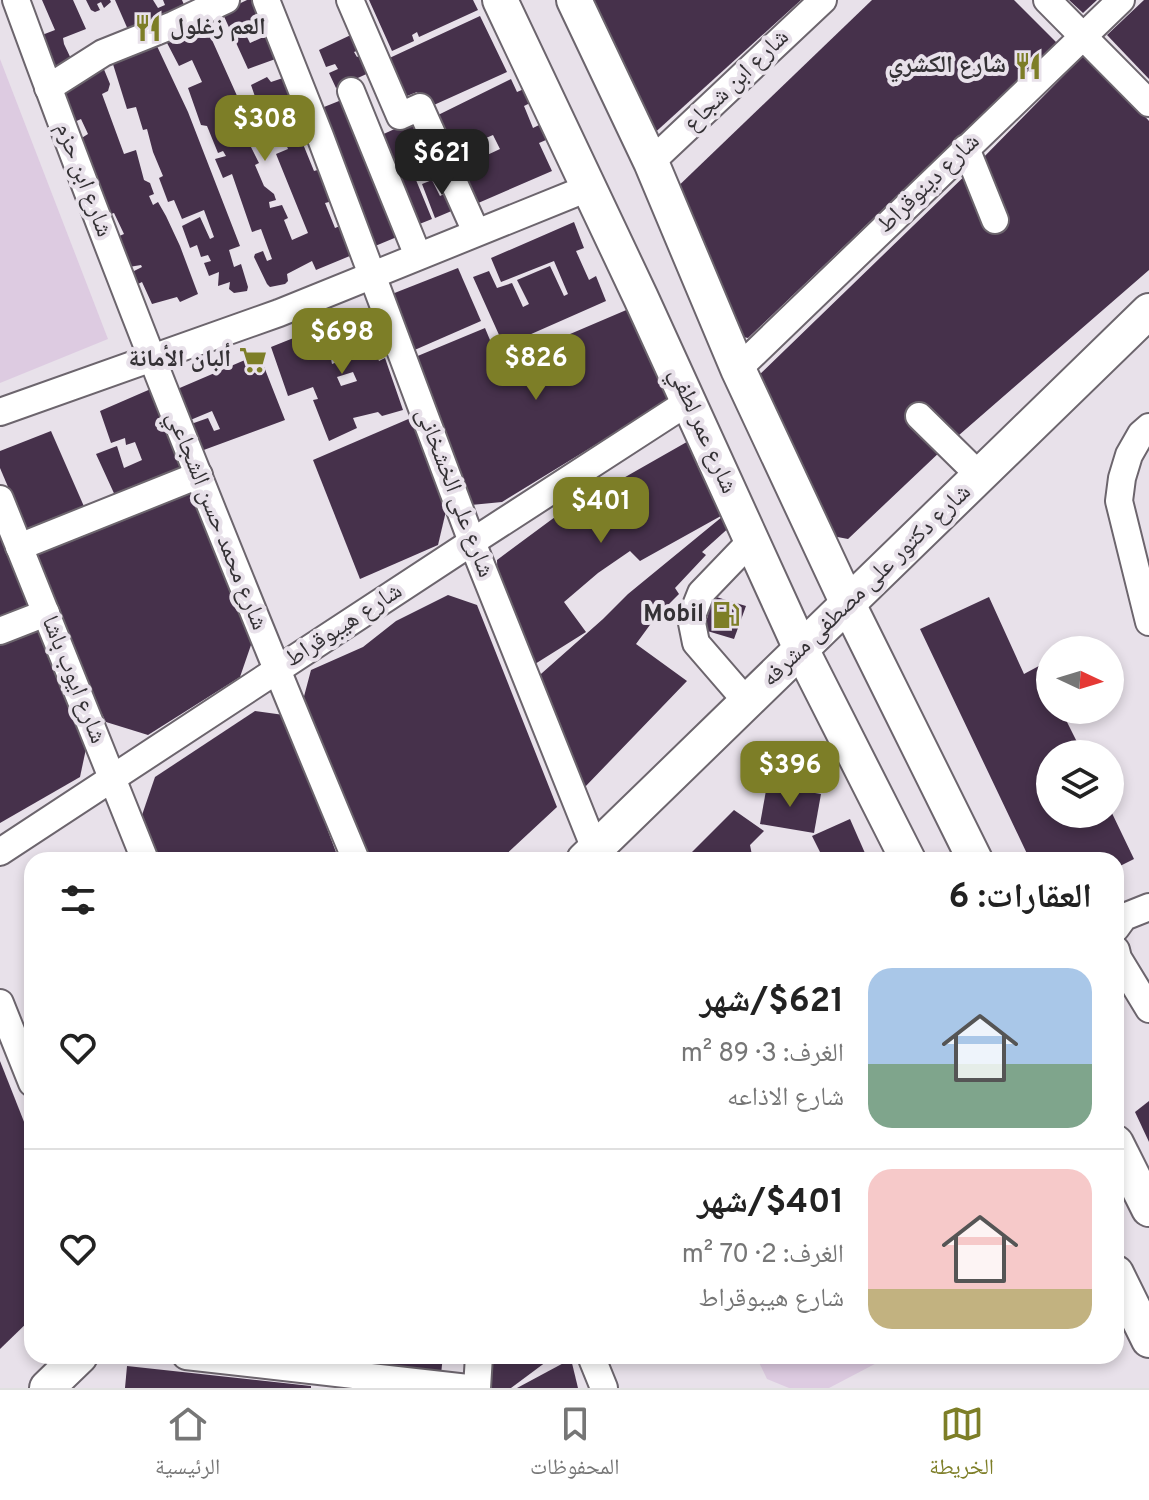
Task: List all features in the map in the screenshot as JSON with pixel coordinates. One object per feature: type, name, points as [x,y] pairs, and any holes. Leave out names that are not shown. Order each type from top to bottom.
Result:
[{"type":"main road","name":"شارع عمر لطفي","points":[[500,0],[801,649],[904,852]]},
{"type":"main road","points":[[574,0],[651,162],[738,369],[848,604],[971,852]]},
{"type":"main road","name":"شارع دكتور على مصطفى مشرفه","points":[[593,852],[1149,311]]},
{"type":"main road","points":[[1124,1159],[1149,1209]]},
{"type":"main road","points":[[1124,1289],[1149,1340]]},
{"type":"main road","points":[[47,1388],[72,1364]]},
{"type":"street","name":"شارع ابن حزم","points":[[16,0],[151,359]]},
{"type":"street","points":[[48,88],[103,53],[226,0]]},
{"type":"street","name":"شارع على الخشخانى","points":[[266,0],[589,852]]},
{"type":"street","points":[[350,0],[400,116],[420,107],[476,232]]},
{"type":"street","name":"شارع ابن شجاع","points":[[651,162],[823,0]]},
{"type":"street","points":[[1047,0],[1149,103]]},
{"type":"street","name":"شارع دينوقراط","points":[[738,369],[1121,0]]},
{"type":"street","points":[[309,109],[383,77]]},
{"type":"street","points":[[351,91],[418,256]]},
{"type":"street","points":[[966,148],[995,220]]},
{"type":"street","points":[[0,412],[279,313],[588,188]]},
{"type":"street","name":"شارع محمد حسن الشجاعي","points":[[151,359],[353,852]]},
{"type":"street","name":"شارع هيبوقراط","points":[[0,852],[688,402]]},
{"type":"street","points":[[919,416],[980,476]]},
{"type":"street","points":[[1149,427],[1141,434],[1129,455],[1119,501],[1149,622]]},
{"type":"street","points":[[19,547],[199,475]]},
{"type":"street","name":"شارع ايوب باشا","points":[[0,499],[142,852]]},
{"type":"street","points":[[747,702],[696,643],[691,618],[701,593],[751,541]]},
{"type":"street","points":[[0,631],[46,613]]},
{"type":"street","points":[[1124,920],[1149,907]]},
{"type":"street","points":[[1124,968],[1149,1009]]},
{"type":"street","points":[[0,1003],[24,1063]]},
{"type":"street","points":[[256,1364],[468,1388]]},
{"type":"street","points":[[477,1388],[478,1364]]},
{"type":"street","points":[[594,1364],[604,1388]]},
{"type":"shaded area","points":[[0,59],[108,339],[0,383]]},
{"type":"shaded area","points":[[760,1364],[875,1364],[829,1388],[789,1388],[767,1379]]},
{"type":"building","points":[[42,0],[73,0],[86,29],[63,38],[73,63],[55,72],[45,52],[49,51],[42,35],[55,30]]},
{"type":"building","points":[[86,0],[111,2],[104,8],[101,2],[97,4],[100,10],[95,12]]},
{"type":"building","points":[[115,0],[153,0],[158,8],[165,5],[163,0],[182,0],[185,7],[129,32]]},
{"type":"building","points":[[247,0],[256,0],[267,25],[246,35],[250,43],[270,34],[281,57],[248,69],[222,12]]},
{"type":"building","points":[[369,0],[473,0],[478,10],[419,37],[417,32],[412,35],[414,41],[392,51]]},
{"type":"building","points":[[586,0],[801,0],[649,138]]},
{"type":"building","points":[[872,0],[1014,0],[1057,43],[748,338],[728,334],[669,195]]},
{"type":"building","points":[[1069,0],[1097,0],[1083,13]]},
{"type":"building","points":[[1144,0],[1149,0],[1149,79],[1107,35]]},
{"type":"building","points":[[480,16],[507,72],[425,109],[417,92],[407,96],[383,61]]},
{"type":"building","points":[[204,22],[238,98],[229,101],[242,131],[233,137],[234,141],[241,137],[246,145],[249,143],[259,163],[255,165],[264,186],[276,200],[269,202],[270,208],[282,205],[292,240],[308,233],[276,154],[288,149],[272,110],[261,114],[251,85],[267,77],[271,82],[283,78],[289,80],[311,142],[303,144],[314,171],[321,169],[333,201],[325,203],[335,228],[345,224],[357,253],[316,270],[312,261],[287,274],[285,284],[270,287],[267,284],[254,257],[263,251],[267,261],[272,259],[261,229],[252,232],[232,174],[223,178],[215,159],[226,156],[223,151],[218,153],[207,126],[201,125],[188,88],[202,82],[192,60],[179,66],[166,41]]},
{"type":"building","points":[[355,33],[362,49],[354,52],[357,57],[365,53],[373,71],[336,88],[329,73],[338,69],[335,64],[326,67],[319,50]]},
{"type":"building","points":[[156,44],[188,112],[240,246],[229,250],[234,267],[241,264],[247,291],[234,293],[229,289],[230,282],[218,286],[219,272],[209,276],[204,263],[211,261],[208,255],[201,257],[197,245],[190,248],[182,226],[200,217],[210,239],[214,237],[204,210],[182,219],[174,200],[168,202],[147,129],[143,130],[136,107],[127,109],[112,61]]},
{"type":"building","points":[[1087,52],[1149,121],[1149,270],[943,449],[848,539],[827,535],[754,380],[977,164]]},
{"type":"building","points":[[103,67],[110,84],[108,91],[102,94],[124,154],[136,150],[144,180],[150,183],[154,194],[149,196],[153,205],[158,202],[166,216],[198,294],[180,302],[177,297],[152,304],[142,282],[138,284],[132,272],[142,267],[129,267],[117,237],[124,234],[114,213],[108,215],[80,139],[88,134],[81,119],[70,124],[60,98],[65,87]]},
{"type":"building","points":[[511,79],[517,92],[524,89],[530,103],[524,106],[533,128],[539,125],[546,140],[539,143],[552,171],[469,207],[453,171],[462,166],[455,151],[448,154],[432,118]],"holes":[[[493,135],[500,149],[485,156],[479,141]]]},
{"type":"building","points":[[344,99],[404,234],[368,249],[314,111]]},
{"type":"building","points":[[421,117],[444,169],[416,180],[432,219],[412,227],[377,137]]},
{"type":"building","points":[[447,174],[461,207],[435,218],[422,184],[432,180],[440,196],[444,194],[437,178]]},
{"type":"building","points":[[574,222],[584,248],[576,251],[589,280],[596,276],[606,301],[504,346],[473,277],[489,271],[497,288],[512,283],[523,307],[529,304],[517,280],[550,266],[564,296],[568,294],[554,261],[501,282],[491,258]]},
{"type":"building","points":[[458,268],[481,321],[410,352],[392,294]]},
{"type":"building","points":[[631,308],[672,398],[502,502],[471,505],[408,360],[485,328],[500,364]]},
{"type":"building","points":[[367,309],[383,353],[377,356],[379,361],[385,358],[403,410],[382,416],[378,412],[353,418],[357,428],[329,441],[313,400],[318,399],[313,387],[288,396],[271,347],[296,337],[301,352],[332,341],[338,357],[331,359],[332,364],[345,359],[342,353],[350,350],[339,320]],"holes":[[[353,372],[357,381],[341,386],[337,377]]]},
{"type":"building","points":[[335,322],[339,334],[306,346],[301,334]]},
{"type":"building","points":[[259,354],[285,420],[201,451],[191,424],[208,418],[214,431],[220,429],[212,411],[188,421],[175,390]]},
{"type":"building","points":[[153,388],[187,472],[118,502],[96,454],[117,446],[124,468],[142,460],[135,442],[126,445],[125,438],[111,443],[100,411]]},
{"type":"building","points":[[413,417],[446,511],[438,545],[360,579],[313,460]]},
{"type":"building","points":[[51,431],[86,511],[28,534],[0,468],[0,451]]},
{"type":"building","points":[[692,439],[728,512],[640,561],[630,551],[598,573],[564,602],[586,632],[527,669],[498,592],[497,560],[555,517]]},
{"type":"building","points":[[196,481],[252,642],[240,677],[148,735],[106,722],[65,642],[29,553]]},
{"type":"building","points":[[728,512],[733,524],[702,552],[706,555],[675,588],[679,594],[655,618],[636,644],[687,681],[584,788],[533,681],[628,594]]},
{"type":"building","points":[[0,526],[31,609],[0,620]]},
{"type":"building","points":[[448,595],[477,605],[557,807],[509,852],[363,852],[302,704],[311,670],[363,647],[396,621]]},
{"type":"building","name":"Mobil","points":[[713,596],[746,606],[734,639],[704,630]]},
{"type":"building","points":[[989,597],[1024,674],[1036,668],[1036,724],[1068,724],[1076,740],[1036,740],[1036,828],[1119,828],[1134,859],[1124,864],[1124,852],[1026,852],[920,629]]},
{"type":"building","points":[[35,623],[87,744],[80,777],[0,823],[0,640]]},
{"type":"building","points":[[255,711],[284,715],[336,852],[154,852],[141,818],[155,777]]},
{"type":"building","points":[[767,785],[821,794],[814,833],[760,824]]},
{"type":"building","points":[[734,810],[764,831],[750,845],[751,852],[692,852]]},
{"type":"building","points":[[850,819],[864,852],[820,852],[812,836]]},
{"type":"building","points":[[0,1061],[24,1122],[24,1326],[0,1349]]},
{"type":"building","points":[[1149,1101],[1149,1142],[1135,1112]]},
{"type":"building","points":[[356,1364],[442,1364],[441,1374]]},
{"type":"building","points":[[489,1364],[543,1364],[511,1388],[486,1388]]},
{"type":"building","points":[[562,1364],[572,1364],[578,1388],[517,1388]]},
{"type":"building","points":[[127,1366],[311,1386],[311,1388],[125,1388]]},
{"type":"place","name":"العم زغلول","points":[[148,28]]},
{"type":"place","name":"شارع الكشري","points":[[1028,66]]},
{"type":"place","name":"ألبان الأمانة","points":[[253,360]]},
{"type":"place","name":"Mobil","points":[[726,615]]}]
